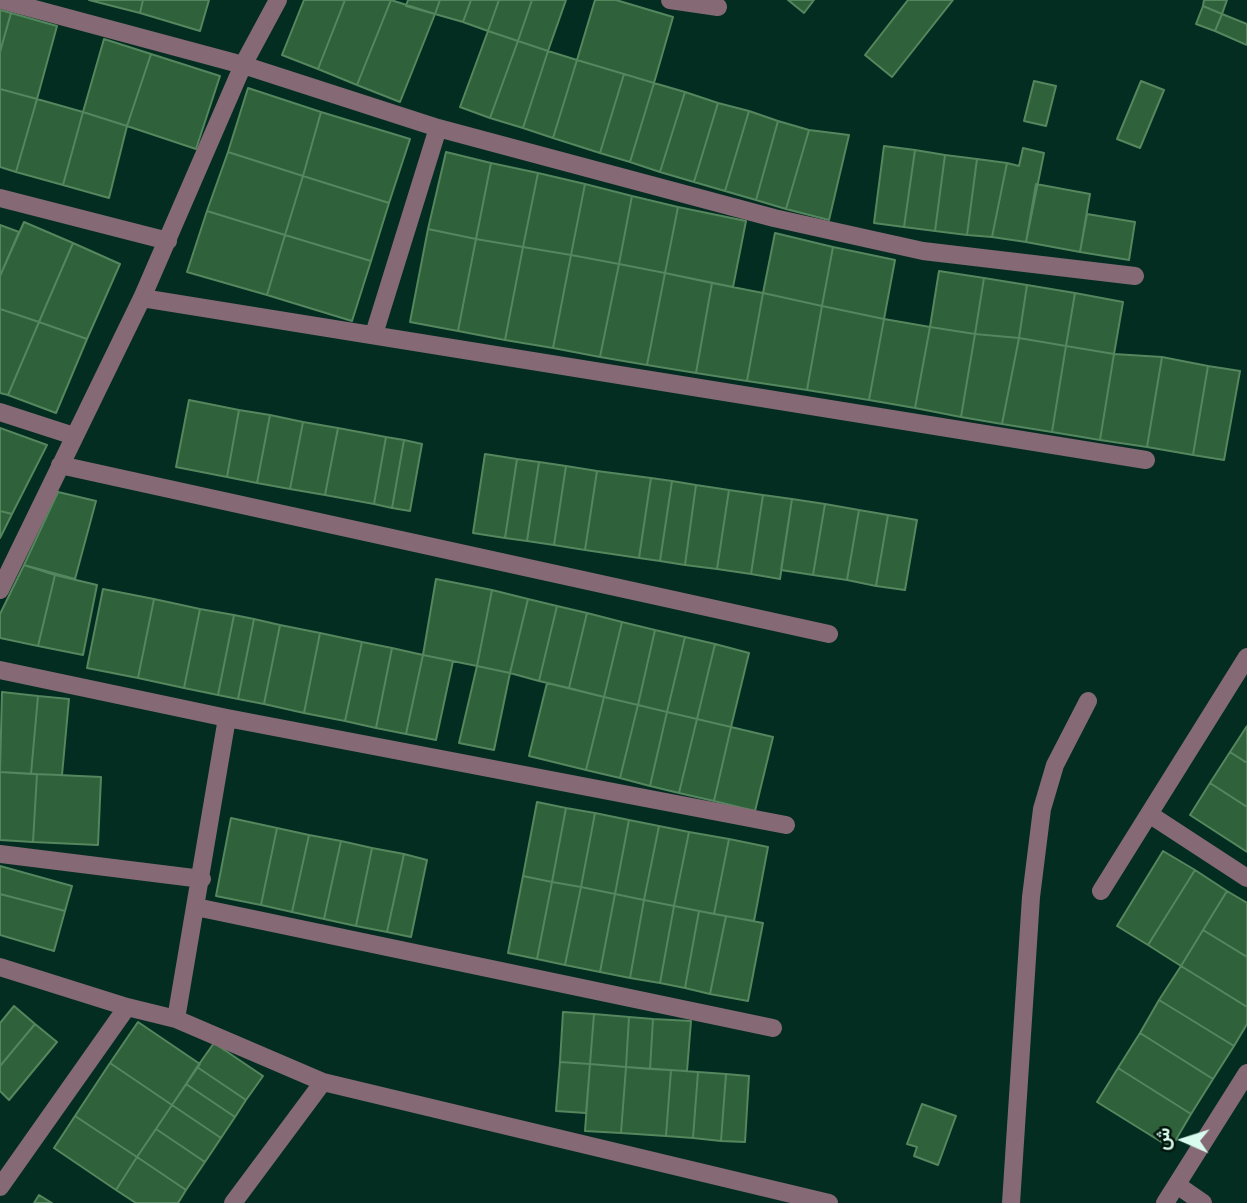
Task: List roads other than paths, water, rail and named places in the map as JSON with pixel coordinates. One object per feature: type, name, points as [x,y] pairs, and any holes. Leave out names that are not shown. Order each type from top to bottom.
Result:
[{"type":"street","points":[[1,0],[243,65],[438,128],[774,218],[923,251],[1135,276]]},
{"type":"street","points":[[0,590],[142,298],[243,65],[278,0]]},
{"type":"street","points":[[670,0],[718,6]]},
{"type":"street","points":[[374,334],[438,128]]},
{"type":"street","points":[[0,198],[168,241]]},
{"type":"street","points":[[142,298],[1146,460]]},
{"type":"street","points":[[0,412],[74,436]]},
{"type":"street","points":[[60,465],[829,634]]},
{"type":"street","points":[[1101,891],[1247,657]]},
{"type":"street","points":[[0,670],[227,718],[786,825]]},
{"type":"street","points":[[1012,1203],[1031,897],[1042,809],[1055,765],[1088,701]]},
{"type":"street","points":[[176,1018],[202,879],[227,718]]},
{"type":"street","points":[[1149,814],[1247,878]]},
{"type":"street","points":[[0,855],[202,879]]},
{"type":"street","points":[[196,907],[773,1028]]},
{"type":"street","points":[[0,967],[127,1007],[176,1018],[323,1082],[829,1203]]},
{"type":"street","points":[[0,1187],[127,1007]]},
{"type":"street","points":[[1165,1203],[1247,1073]]},
{"type":"street","points":[[233,1203],[323,1082]]},
{"type":"street","points":[[1177,1185],[1203,1203]]}]
